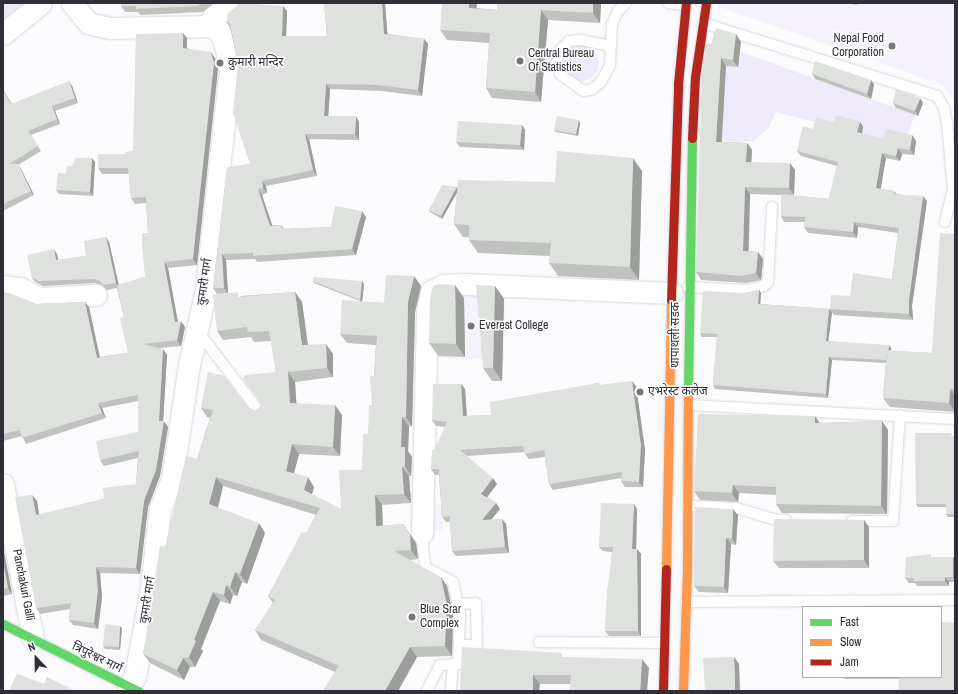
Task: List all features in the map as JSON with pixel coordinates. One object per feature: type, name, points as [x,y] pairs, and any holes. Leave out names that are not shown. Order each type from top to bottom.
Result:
[{"type":"highway","name":"थापाथली सडक","points":[[663,691],[663,643],[680,290],[695,76],[706,3]]},
{"type":"highway","name":"थापाथली सडक","points":[[683,691],[686,602],[688,405],[680,290],[675,141],[686,4]]},
{"type":"highway","name":"त्रिपुरेश्वर मार्ग","points":[[3,624],[133,689]]},
{"type":"street","points":[[3,34],[41,3]]},
{"type":"street","points":[[72,3],[88,23],[110,28],[210,26],[213,17],[234,3]]},
{"type":"street","name":"कुमारी मार्ग","points":[[133,689],[143,631],[160,508],[172,479],[197,330],[206,290],[230,68],[224,41],[219,31],[210,26]]},
{"type":"street","points":[[422,533],[427,312],[431,291],[444,285],[464,284],[680,290]]},
{"type":"street","points":[[3,286],[20,288],[40,298],[96,295]]},
{"type":"street","name":"Panchakuri Galli","points":[[3,484],[33,640]]},
{"type":"lane","points":[[611,46],[578,40],[569,41],[559,51],[557,64],[560,74],[583,91],[594,88],[607,74],[611,46],[612,24],[618,11],[626,3]]},
{"type":"lane","points":[[668,3],[686,4]]},
{"type":"lane","points":[[703,23],[937,96],[944,108],[947,123],[954,189],[945,222]]},
{"type":"lane","points":[[680,290],[747,290],[764,286],[768,282],[772,207]]},
{"type":"lane","points":[[197,330],[260,414]]},
{"type":"lane","points":[[688,405],[955,419]]},
{"type":"lane","points":[[841,521],[893,521],[900,415]]},
{"type":"lane","points":[[687,506],[737,508],[773,519],[796,520]]},
{"type":"lane","points":[[422,533],[425,567],[453,582],[459,604],[460,645],[458,664],[440,665],[427,691]]},
{"type":"lane","points":[[686,602],[955,600]]},
{"type":"lane","points":[[459,604],[476,603],[476,645],[460,645]]},
{"type":"lane","points":[[539,642],[663,643]]},
{"type":"lane","points":[[451,691],[452,664]]},
{"type":"shaded area","points":[[3,3],[25,3],[3,21]]},
{"type":"shaded area","name":"Nepal Food Corporation","points":[[716,3],[955,3],[955,101],[943,85],[717,6]]},
{"type":"shaded area","points":[[581,45],[594,50],[599,63],[594,76],[581,81],[568,76],[563,63],[568,50]]},
{"type":"shaded area","points":[[741,52],[915,115],[906,138],[886,145],[861,138],[863,127],[826,125],[776,112],[768,128],[754,141],[712,142],[723,125],[726,66],[738,67]]},
{"type":"shaded area","name":"Everest College","points":[[439,293],[505,294],[504,360],[435,358]]},
{"type":"shaded area","points":[[441,504],[443,530],[425,531],[423,505]]},
{"type":"building","points":[[121,3],[201,3],[198,6],[136,9],[136,6],[121,6]]},
{"type":"building","points":[[240,3],[283,6],[282,36],[327,36],[324,3],[382,3],[384,34],[424,39],[418,90],[378,85],[326,84],[324,116],[356,116],[355,134],[305,134],[313,170],[262,181],[263,188],[258,189],[270,226],[281,225],[282,229],[331,227],[335,206],[362,211],[352,249],[253,256],[253,253],[222,254],[224,288],[213,288],[227,168],[250,164],[233,113],[238,63],[230,23],[227,22],[227,14]]},
{"type":"building","points":[[442,3],[469,3],[469,8],[497,10],[497,3],[593,3],[593,13],[541,10],[535,92],[486,88],[490,33],[440,30]]},
{"type":"building","points":[[716,28],[736,34],[733,60],[721,58],[716,142],[747,143],[746,162],[790,163],[789,188],[745,187],[743,251],[758,252],[756,273],[741,276],[696,272],[702,71],[706,43],[711,44]]},
{"type":"building","points":[[183,33],[183,48],[211,52],[214,63],[193,259],[164,262],[175,322],[181,321],[177,340],[143,344],[163,349],[159,421],[164,421],[156,470],[144,501],[136,568],[96,567],[98,591],[94,623],[69,620],[71,603],[36,608],[15,497],[32,495],[36,515],[104,499],[103,488],[136,484],[139,451],[100,460],[96,441],[138,432],[138,395],[98,403],[102,413],[22,438],[20,430],[3,434],[3,292],[36,304],[85,302],[97,358],[128,353],[120,318],[124,317],[117,285],[145,277],[142,233],[148,233],[146,197],[131,198],[128,168],[98,168],[98,154],[126,154],[126,152],[133,151],[136,34]]},
{"type":"building","points":[[815,61],[871,80],[867,94],[812,74]]},
{"type":"building","points":[[69,81],[75,98],[52,106],[57,119],[28,131],[38,146],[9,164],[18,164],[31,191],[3,204],[3,90],[11,104]]},
{"type":"building","points":[[896,89],[920,98],[915,111],[893,103]]},
{"type":"building","points":[[836,115],[860,122],[857,132],[883,139],[886,129],[912,135],[910,150],[898,148],[896,156],[882,153],[876,188],[894,191],[894,194],[923,196],[909,300],[909,314],[830,309],[831,295],[850,296],[853,273],[892,279],[899,228],[854,222],[853,232],[804,227],[805,217],[781,216],[781,194],[829,199],[838,162],[797,151],[803,126],[813,129],[816,118],[834,122]]},
{"type":"building","points":[[557,116],[579,120],[576,134],[554,130]]},
{"type":"building","points":[[458,121],[522,125],[520,145],[456,142]]},
{"type":"building","points":[[557,151],[633,158],[630,267],[549,263],[551,243],[469,240],[469,225],[454,224],[458,180],[555,182]]},
{"type":"building","points":[[76,158],[92,158],[90,192],[56,190],[58,173],[66,174],[67,166],[72,166]]},
{"type":"building","points":[[442,185],[457,187],[441,216],[429,210]]},
{"type":"building","points":[[940,233],[955,234],[955,389],[950,389],[949,403],[883,398],[887,350],[932,353]]},
{"type":"building","points":[[106,237],[116,283],[103,285],[99,280],[92,279],[39,281],[32,278],[27,255],[54,249],[56,260],[86,256],[84,241]]},
{"type":"building","points":[[386,275],[414,276],[408,302],[406,417],[402,417],[401,447],[405,447],[405,466],[402,467],[404,494],[375,495],[376,526],[403,524],[410,534],[411,550],[394,551],[441,577],[447,605],[445,646],[410,647],[385,691],[323,691],[339,666],[255,630],[275,600],[268,596],[301,533],[307,532],[320,508],[216,477],[209,504],[259,523],[240,574],[235,572],[230,587],[226,585],[224,595],[213,592],[189,657],[183,658],[177,670],[143,654],[160,546],[165,547],[186,456],[197,459],[213,410],[201,408],[208,372],[224,376],[249,408],[255,411],[260,407],[261,403],[243,379],[245,375],[276,372],[269,331],[248,332],[247,327],[217,331],[213,295],[238,292],[238,297],[295,292],[302,345],[326,344],[327,368],[288,372],[290,403],[335,405],[333,447],[292,444],[286,471],[308,477],[304,490],[341,509],[339,470],[362,470],[363,434],[368,434],[369,405],[372,405],[370,376],[374,376],[377,336],[340,334],[342,300],[384,303]]},
{"type":"building","points":[[313,277],[362,281],[360,300],[313,281]]},
{"type":"building","points":[[438,284],[455,285],[456,344],[429,343],[430,300],[433,286]]},
{"type":"building","points":[[476,285],[495,286],[493,368],[483,368]]},
{"type":"building","points":[[759,290],[758,304],[829,309],[826,341],[889,345],[886,360],[829,357],[826,394],[713,385],[717,334],[700,333],[703,291],[745,293]]},
{"type":"building","points":[[632,381],[641,445],[639,482],[621,481],[622,472],[549,484],[544,450],[525,454],[523,446],[460,450],[493,478],[481,494],[496,503],[482,520],[502,519],[505,547],[452,551],[450,516],[442,517],[439,469],[431,469],[432,450],[435,450],[447,422],[432,420],[433,384],[461,384],[463,416],[491,415],[490,402],[598,383],[599,385]]},
{"type":"building","points":[[698,414],[815,416],[815,423],[882,421],[881,506],[776,504],[776,487],[733,485],[732,493],[694,491]]},
{"type":"building","points":[[915,433],[952,433],[951,436],[955,437],[955,514],[946,514],[946,504],[916,504]]},
{"type":"building","points":[[601,503],[634,504],[632,549],[637,549],[638,631],[605,631],[607,592],[613,547],[599,547]]},
{"type":"building","points":[[695,507],[733,509],[732,538],[726,538],[724,587],[694,586]]},
{"type":"building","points":[[774,519],[864,520],[864,560],[773,561]]},
{"type":"building","points":[[931,554],[931,557],[953,557],[953,577],[945,577],[945,581],[913,581],[914,578],[905,578],[906,557]]},
{"type":"building","points":[[3,562],[8,588],[3,589]]},
{"type":"building","points":[[942,622],[955,623],[955,691],[898,691],[899,678],[942,678]]},
{"type":"building","points":[[105,624],[120,626],[119,647],[103,646]]},
{"type":"building","points":[[462,647],[562,653],[562,657],[642,659],[640,691],[569,691],[571,675],[533,675],[533,691],[460,691]]},
{"type":"building","points":[[734,657],[735,691],[705,691],[703,658]]},
{"type":"building","points":[[17,674],[44,684],[47,677],[76,691],[9,691]]},
{"type":"traffic: fast","points":[[688,393],[692,138]]},
{"type":"traffic: fast","points":[[3,624],[138,691]]},
{"type":"traffic: slow","points":[[666,569],[671,300]]},
{"type":"traffic: slow","points":[[683,691],[687,571],[688,393]]},
{"type":"traffic: jam","points":[[671,300],[678,84],[686,3]]},
{"type":"traffic: jam","points":[[692,138],[695,77],[706,3]]},
{"type":"traffic: jam","points":[[663,691],[666,569]]},
{"type":"place","name":"Nepal Food Corporation","points":[[892,46]]},
{"type":"place","name":"Central Bureau Of Statistics","points":[[520,61]]},
{"type":"place","name":"कुमारी मन्दिर","points":[[220,63]]},
{"type":"place","name":"Everest College","points":[[471,326]]},
{"type":"place","name":"एभरेस्ट कलेज","points":[[640,392]]},
{"type":"place","name":"Blue Srar Complex","points":[[412,617]]}]
